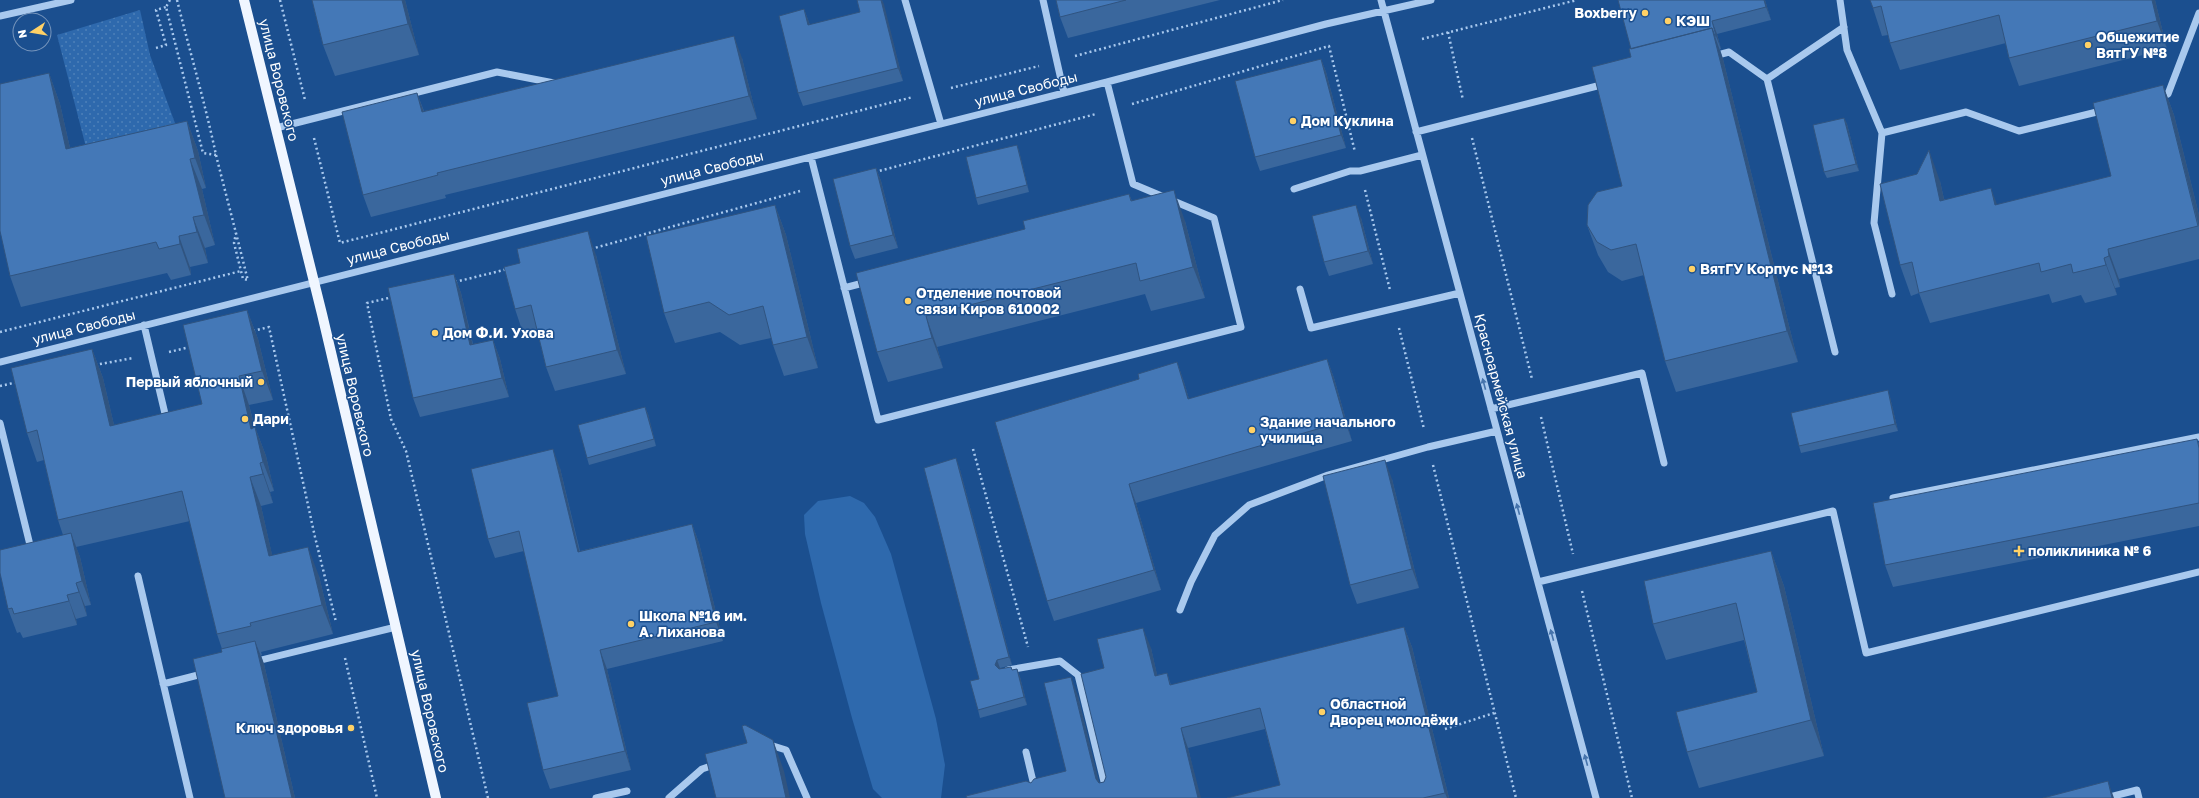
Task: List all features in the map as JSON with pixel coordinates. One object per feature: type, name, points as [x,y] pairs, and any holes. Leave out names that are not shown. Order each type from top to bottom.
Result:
[{"type":"main road","name":"улица Воровского","points":[[244,0],[314,282],[436,798]]},
{"type":"street","points":[[0,16],[71,0]]},
{"type":"street","points":[[905,0],[941,124]]},
{"type":"street","points":[[1043,0],[1064,93]]},
{"type":"street","name":"Красноармейская улица","points":[[1381,0],[1596,798]]},
{"type":"street","name":"улица Свободы","points":[[0,362],[1064,93],[1326,24],[1431,0]]},
{"type":"street","points":[[1840,0],[1847,50],[1882,133],[1874,223],[1892,294]]},
{"type":"street","points":[[2147,99],[2168,94],[2199,13]]},
{"type":"street","points":[[1767,79],[1844,27]]},
{"type":"street","points":[[1706,58],[1729,52],[1767,79],[1835,352]]},
{"type":"street","points":[[276,128],[497,72],[553,84],[560,82]]},
{"type":"street","points":[[811,157],[878,420],[1241,327],[1214,218],[1133,184],[1107,82]]},
{"type":"street","points":[[1416,132],[1614,82]]},
{"type":"street","points":[[1882,133],[1966,112],[2019,131],[2111,108]]},
{"type":"street","points":[[1294,189],[1350,171],[1360,172],[1422,155]]},
{"type":"street","points":[[844,288],[874,281]]},
{"type":"street","points":[[1300,289],[1311,328],[1460,293]]},
{"type":"street","points":[[144,325],[166,418]]},
{"type":"street","points":[[1491,409],[1642,373],[1664,463]]},
{"type":"street","points":[[0,423],[31,549]]},
{"type":"street","points":[[1180,610],[1191,582],[1215,535],[1249,505],[1328,475],[1428,447],[1497,431]]},
{"type":"street","points":[[1893,498],[2199,437]]},
{"type":"street","points":[[1538,582],[1833,511],[1866,653],[2199,572]]},
{"type":"street","points":[[138,576],[190,798]]},
{"type":"street","points":[[248,663],[396,627]]},
{"type":"street","points":[[1003,672],[1060,661],[1078,675],[1108,798]]},
{"type":"street","points":[[163,684],[217,671]]},
{"type":"street","points":[[755,751],[770,745],[786,750],[807,798]]},
{"type":"street","points":[[1026,752],[1037,798]]},
{"type":"street","points":[[669,798],[702,769],[725,761]]},
{"type":"street","points":[[2106,798],[2136,790],[2139,798]]},
{"type":"street","points":[[596,798],[627,791]]},
{"type":"path","points":[[156,48],[166,45],[156,10],[166,7],[170,0]]},
{"type":"path","points":[[177,0],[248,280]]},
{"type":"path","points":[[340,243],[1057,61],[1283,0]]},
{"type":"path","points":[[1422,39],[1577,0]]},
{"type":"path","points":[[166,7],[203,153],[216,155]]},
{"type":"path","points":[[873,173],[1114,110],[1329,46],[1516,798]]},
{"type":"path","points":[[586,250],[819,186]]},
{"type":"path","points":[[236,233],[234,243],[243,279]]},
{"type":"path","points":[[447,284],[509,268]]},
{"type":"path","points":[[0,332],[241,271]]},
{"type":"path","points":[[401,295],[367,303],[391,419],[406,451],[488,798]]},
{"type":"path","points":[[247,332],[269,327],[314,537],[377,798]]},
{"type":"path","points":[[92,365],[115,360],[151,356],[195,345]]},
{"type":"path","points":[[0,386],[23,381]]},
{"type":"path","points":[[973,449],[1033,665]]},
{"type":"path","points":[[1445,729],[1494,713]]},
{"type":"shaded area","points":[[140,10],[150,55],[179,134],[88,155],[57,35]]},
{"type":"shaded area","points":[[850,496],[864,503],[875,517],[891,554],[936,719],[945,765],[941,798],[882,798],[873,789],[821,603],[805,534],[804,515],[818,501]]},
{"type":"building","points":[[312,0],[402,0],[408,24],[323,45]]},
{"type":"building","points":[[857,0],[881,0],[898,68],[798,93],[779,16],[804,9],[808,25],[860,12]]},
{"type":"building","points":[[1056,0],[1126,0],[1060,17]]},
{"type":"building","points":[[1618,0],[1764,0],[1766,7],[1712,21],[1716,36],[1712,28],[1631,49]]},
{"type":"building","points":[[1870,0],[2152,0],[2157,21],[2009,58],[1999,15],[1890,43],[1881,6],[1873,8]]},
{"type":"building","name":"ВятГУ Корпус №13","points":[[1712,28],[1787,331],[1665,361],[1636,244],[1611,250],[1597,242],[1587,225],[1588,205],[1597,192],[1622,186],[1592,67],[1631,57],[1629,49]]},
{"type":"building","points":[[734,36],[749,96],[437,173],[438,175],[363,195],[342,112],[417,93],[422,112]]},
{"type":"building","name":"Дом Куклина","points":[[1321,59],[1341,135],[1255,157],[1235,81]]},
{"type":"building","points":[[49,73],[66,149],[187,121],[195,158],[190,159],[204,215],[193,217],[197,232],[179,236],[180,244],[159,249],[156,242],[10,276],[0,231],[0,84]]},
{"type":"building","points":[[2163,85],[2198,226],[2108,249],[2109,256],[2104,258],[2106,265],[2073,273],[2071,264],[2041,272],[2039,263],[1919,293],[1912,262],[1900,265],[1880,184],[1917,174],[1929,150],[1940,201],[1991,188],[1995,205],[2111,176],[2093,103]]},
{"type":"building","points":[[1844,118],[1856,164],[1824,172],[1813,125]]},
{"type":"building","points":[[1017,145],[1027,185],[976,198],[966,157]]},
{"type":"building","points":[[876,168],[893,235],[850,246],[833,179]]},
{"type":"building","points":[[1174,190],[1193,267],[1140,281],[1136,263],[926,316],[932,338],[877,352],[856,273],[1025,229],[1023,221],[1129,194],[1131,201]]},
{"type":"building","points":[[775,205],[807,337],[773,345],[763,306],[729,315],[709,302],[664,313],[646,236]]},
{"type":"building","points":[[1356,205],[1368,251],[1324,262],[1312,216]]},
{"type":"building","points":[[588,231],[617,350],[546,367],[531,305],[515,309],[504,267],[520,263],[517,249]]},
{"type":"building","name":"Дом Ф.И. Ухова","points":[[454,274],[470,345],[493,340],[502,378],[413,398],[388,288]]},
{"type":"building","points":[[247,310],[262,371],[239,376],[251,429],[255,427],[263,462],[260,463],[263,474],[250,477],[269,556],[308,547],[322,605],[250,623],[251,626],[217,634],[182,491],[58,520],[37,430],[27,433],[11,368],[92,349],[110,426],[202,404],[183,325]]},
{"type":"building","points":[[1327,359],[1345,421],[1129,484],[1154,570],[1047,601],[995,422],[1139,379],[1138,374],[1177,362],[1188,399]]},
{"type":"building","points":[[1888,390],[1895,424],[1799,446],[1791,413]]},
{"type":"building","points":[[645,407],[654,439],[587,458],[578,425]]},
{"type":"building","points":[[2197,439],[2199,448],[2199,503],[1885,565],[1873,503]]},
{"type":"building","name":"Школа №16 им. А. Лиханова","points":[[553,449],[578,552],[692,524],[716,622],[600,650],[625,751],[543,770],[527,703],[558,696],[519,531],[488,539],[471,469]]},
{"type":"building","points":[[956,458],[1009,657],[997,660],[995,665],[999,669],[1011,667],[1012,670],[1017,669],[1024,697],[978,710],[970,681],[979,679],[924,468]]},
{"type":"building","points":[[1385,460],[1412,569],[1350,585],[1323,476]]},
{"type":"building","points":[[71,533],[82,581],[76,583],[79,592],[67,595],[69,601],[14,614],[12,608],[8,609],[0,573],[0,550]]},
{"type":"building","points":[[1771,551],[1811,720],[1687,752],[1676,712],[1757,692],[1736,603],[1653,624],[1644,581]]},
{"type":"building","points":[[1404,627],[1445,793],[1423,798],[1227,798],[1280,785],[1260,708],[1181,728],[1198,798],[967,798],[966,796],[1026,781],[1031,783],[1034,779],[1066,771],[1044,683],[1071,677],[1096,779],[1099,783],[1104,782],[1106,777],[1081,674],[1104,668],[1097,639],[1143,628],[1155,676],[1167,673],[1170,685]]},
{"type":"building","points":[[255,641],[292,798],[225,798],[193,659],[222,652],[221,649]]},
{"type":"building","points":[[745,725],[773,740],[786,798],[716,798],[705,754],[747,743],[742,726]]},
{"type":"building","points":[[2108,781],[2112,798],[2043,798]]},
{"type":"place","name":"Boxberry","points":[[1645,13]]},
{"type":"place","name":"КЭШ","points":[[1668,21]]},
{"type":"place","name":"Общежитие ВятГУ №8","points":[[2088,45]]},
{"type":"place","name":"Дом Куклина","points":[[1293,121]]},
{"type":"place","name":"ВятГУ Корпус №13","points":[[1692,269]]},
{"type":"place","name":"Отделение почтовой связи Киров 610002","points":[[908,301]]},
{"type":"place","name":"Дом Ф.И. Ухова","points":[[435,333]]},
{"type":"place","name":"Первый яблочный","points":[[261,382]]},
{"type":"place","name":"Дари","points":[[245,419]]},
{"type":"place","name":"Здание начального училища","points":[[1252,430]]},
{"type":"place","name":"поликлиника № 6","points":[[2019,551]]},
{"type":"place","name":"Школа №16 им. А. Лиханова","points":[[631,624]]},
{"type":"place","name":"Областной Дворец молодёжи","points":[[1322,712]]},
{"type":"place","name":"Ключ здоровья","points":[[351,728]]}]
